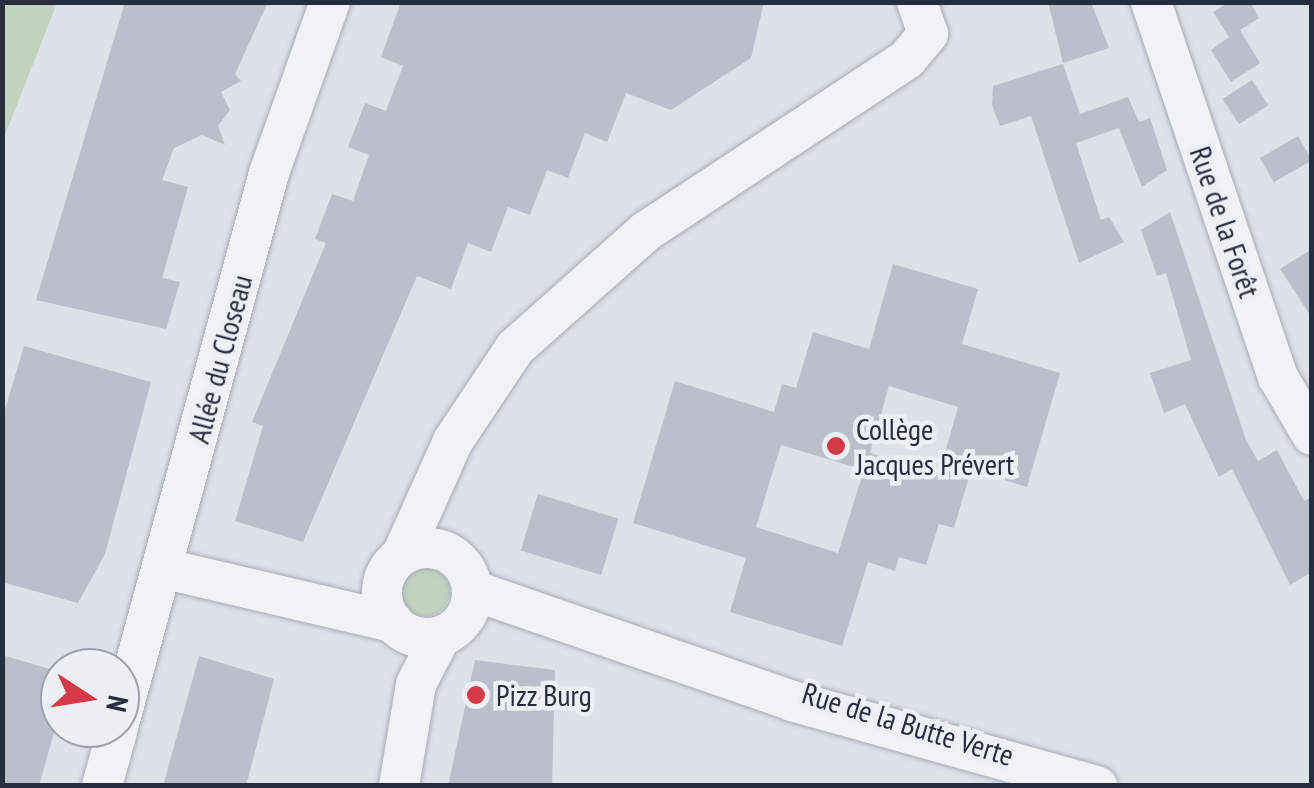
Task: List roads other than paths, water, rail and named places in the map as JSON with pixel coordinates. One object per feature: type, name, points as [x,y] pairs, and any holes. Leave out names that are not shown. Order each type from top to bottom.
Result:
[{"type":"street","name":"Allée du Closeau","points":[[140,648],[269,173],[330,2]]},
{"type":"street","name":"Rue de la Forêt","points":[[1150,2],[1278,377],[1312,435]]},
{"type":"street","points":[[435,619],[382,595],[445,462],[495,375],[568,293],[680,207],[874,86],[922,18]]},
{"type":"street","points":[[399,786],[416,684],[435,619],[448,553],[445,462]]},
{"type":"street","points":[[298,598],[395,564],[448,553]]},
{"type":"street","name":"Rue de la Butte Verte","points":[[162,568],[298,598],[435,619],[551,623],[1097,786]]},
{"type":"street","points":[[102,786],[112,748]]},
{"type":"place","name":"Collège Jacques Prévert","points":[[836,446]]},
{"type":"place","name":"Pizz Burg","points":[[476,695]]}]
